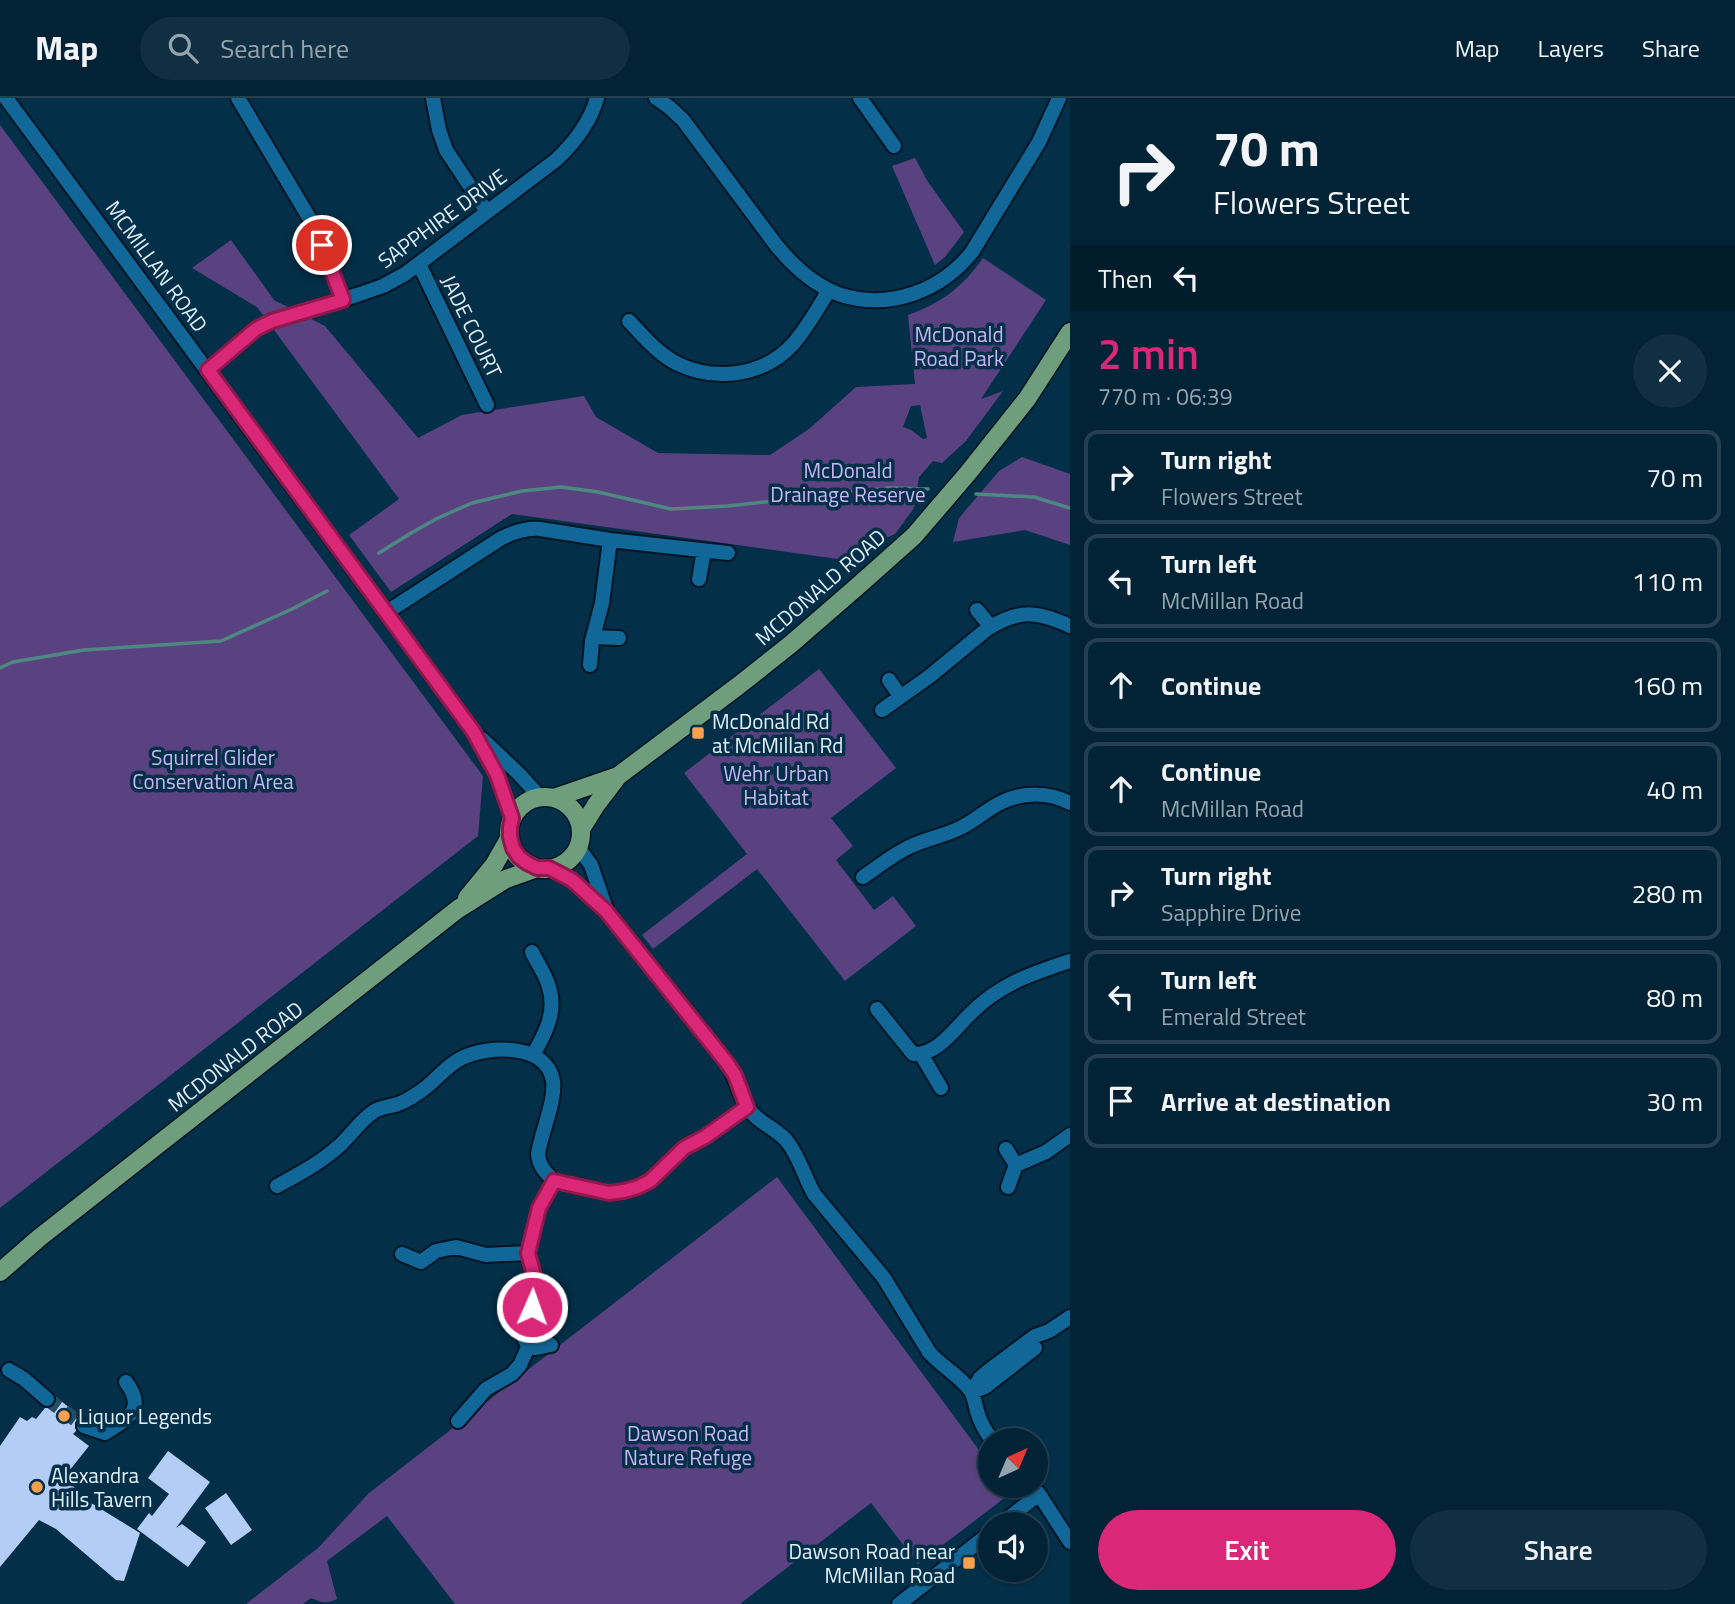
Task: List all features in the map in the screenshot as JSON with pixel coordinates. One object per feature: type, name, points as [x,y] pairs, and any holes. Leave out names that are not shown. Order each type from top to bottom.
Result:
[{"type":"main road","name":"MCDONALD ROAD","points":[[579,838],[596,805],[618,776],[791,644],[934,515],[1027,399],[1070,332]]},
{"type":"main road","name":"MCDONALD ROAD","points":[[547,798],[618,776]]},
{"type":"main road","points":[[547,798],[564,802],[578,819],[579,838],[571,858],[561,865],[543,868],[527,863],[513,848],[510,837],[512,818],[528,801],[547,798]]},
{"type":"main road","name":"MCDONALD ROAD","points":[[458,909],[494,864],[510,837]]},
{"type":"main road","name":"MCDONALD ROAD","points":[[0,1272],[39,1238],[458,909],[506,879],[543,868]]},
{"type":"main road","name":"MCDONALD ROAD","points":[[0,1259],[14,1249],[39,1238]]},
{"type":"street","name":"MCMILLAN ROAD","points":[[6,98],[473,731],[497,775],[512,818]]},
{"type":"street","points":[[238,98],[314,226],[343,300]]},
{"type":"street","points":[[433,98],[446,150],[487,212]]},
{"type":"street","name":"SAPPHIRE DRIVE","points":[[208,370],[256,329],[272,321],[383,286],[419,264],[556,160],[585,126],[597,98]]},
{"type":"street","points":[[656,98],[682,120],[788,259],[807,276],[841,295],[896,299],[923,290],[948,277],[972,252],[1039,142],[1059,98]]},
{"type":"street","points":[[860,98],[894,146]]},
{"type":"street","name":"JADE COURT","points":[[419,264],[486,405]]},
{"type":"street","points":[[629,321],[653,346],[677,363],[709,373],[745,372],[770,362],[792,345],[829,290]]},
{"type":"street","points":[[387,612],[510,534],[530,528],[728,553]]},
{"type":"street","points":[[590,665],[610,540]]},
{"type":"street","points":[[699,579],[704,551]]},
{"type":"street","points":[[976,610],[990,627]]},
{"type":"street","points":[[882,710],[930,676],[990,627],[1025,614],[1053,618],[1070,626]]},
{"type":"street","points":[[593,637],[619,638]]},
{"type":"street","points":[[889,680],[900,696]]},
{"type":"street","name":"MCMILLAN ROAD","points":[[473,731],[547,798]]},
{"type":"street","points":[[863,877],[891,857],[958,829],[1011,798],[1037,794],[1070,803]]},
{"type":"street","points":[[579,838],[606,911]]},
{"type":"street","points":[[543,868],[572,880],[606,911],[727,1063],[735,1075],[747,1107],[787,1142],[814,1194],[884,1278],[929,1352],[972,1392],[983,1428]]},
{"type":"street","points":[[532,961],[549,986],[552,999],[547,1030],[533,1055]]},
{"type":"street","points":[[877,1009],[912,1054],[921,1055],[948,1037],[997,990],[1033,973],[1070,961]]},
{"type":"street","points":[[276,1186],[311,1168],[327,1156],[376,1110],[397,1104],[422,1090],[450,1065],[477,1052],[526,1052],[547,1066],[553,1079],[553,1092],[538,1153],[539,1164],[554,1181],[609,1193],[638,1187],[650,1181],[684,1148],[705,1137],[747,1107]]},
{"type":"street","points":[[921,1055],[941,1088]]},
{"type":"street","points":[[1008,1187],[1016,1165],[1046,1152],[1070,1135]]},
{"type":"street","points":[[1006,1149],[1016,1165]]},
{"type":"street","points":[[457,1421],[486,1390],[512,1374],[520,1365],[528,1347],[524,1337],[524,1325],[536,1296],[535,1279],[528,1253],[539,1208],[554,1181]]},
{"type":"street","points":[[421,1262],[436,1251],[456,1247],[486,1255],[528,1253]]},
{"type":"street","points":[[402,1254],[421,1262]]},
{"type":"street","points":[[421,1262],[422,1278]]},
{"type":"street","points":[[972,1392],[985,1387],[1037,1346],[1049,1331],[1070,1317]]},
{"type":"street","points":[[528,1347],[551,1346]]},
{"type":"street","points":[[9,1370],[47,1399]]},
{"type":"street","points":[[84,1426],[104,1433],[130,1417],[134,1409],[135,1393],[126,1382]]},
{"type":"street","points":[[1013,1512],[1028,1498]]},
{"type":"street","points":[[1041,1498],[1070,1542]]},
{"type":"street","points":[[899,1604],[978,1542]]},
{"type":"green space","name":"Squirrel Glider Conservation Area","points":[[0,125],[483,776],[478,836],[0,1208]]},
{"type":"green space","points":[[915,158],[928,182],[964,232],[945,257],[935,265],[892,166]]},
{"type":"green space","name":"McDonald Drainage Reserve","points":[[231,240],[274,300],[325,326],[418,438],[462,415],[584,396],[596,417],[658,453],[770,455],[809,429],[856,387],[915,384],[908,315],[950,293],[983,258],[1046,300],[981,399],[1003,391],[966,441],[942,463],[933,461],[919,477],[914,508],[895,534],[838,559],[512,514],[391,592],[349,535],[399,499],[257,307],[192,268]],"holes":[[[920,405],[927,438],[923,439],[903,427],[911,406]]]},
{"type":"green space","name":"McDonald Drainage Reserve","points":[[1022,457],[1070,474],[1070,545],[1025,530],[953,542],[959,518],[999,471]]},
{"type":"green space","name":"Wehr Urban Habitat","points":[[819,669],[896,768],[831,818],[853,846],[836,860],[874,910],[893,896],[916,926],[845,981],[757,869],[653,949],[642,935],[747,854],[684,773]]},
{"type":"green space","name":"Dawson Road Nature Refuge","points":[[777,1177],[978,1449],[978,1498],[1004,1498],[986,1512],[978,1512],[978,1518],[918,1564],[871,1503],[740,1604],[455,1604],[387,1516],[327,1561],[337,1599],[324,1602],[311,1598],[303,1604],[246,1604],[318,1548],[369,1493]]},
{"type":"building","name":"Alexandra Hills Tavern","points":[[56,1397],[81,1417],[75,1422],[76,1431],[73,1434],[89,1446],[65,1476],[83,1498],[140,1533],[124,1581],[116,1580],[56,1529],[39,1520],[0,1567],[0,1446],[20,1417],[27,1421],[32,1417],[36,1419],[45,1408],[54,1406]]},
{"type":"building","points":[[168,1451],[210,1482],[176,1528],[182,1524],[206,1542],[188,1567],[137,1529],[149,1513],[152,1516],[169,1494],[148,1478]]},
{"type":"building","points":[[226,1493],[252,1530],[231,1545],[205,1508]]},
{"type":"waterway","points":[[379,553],[438,518],[472,503],[522,491],[561,487],[598,492],[671,509],[728,506],[889,488],[928,489]]},
{"type":"waterway","points":[[976,494],[1034,497],[1070,508]]},
{"type":"waterway","points":[[0,668],[13,662],[84,650],[221,641],[327,591]]},
{"type":"tunnel","points":[[47,1399],[84,1426]]},
{"type":"place","name":"McDonald Rd at McMillan Rd","points":[[698,733]]},
{"type":"place","name":"Liquor Legends","points":[[64,1416]]},
{"type":"place","name":"Alexandra Hills Tavern","points":[[37,1487]]},
{"type":"place","name":"Dawson Road near McMillan Road","points":[[969,1563]]},
{"type":"route","points":[[322,245],[343,300],[293,313],[256,329],[208,370],[473,731],[497,775],[512,818],[510,837],[519,857],[537,868],[549,868],[572,880],[606,911],[727,1063],[735,1075],[747,1107],[705,1137],[684,1148],[650,1181],[638,1187],[609,1193],[554,1181],[539,1208],[528,1253],[535,1279],[536,1296],[532,1307]]},
{"type":"park label","name":"McDonald Road Park","points":[[959,346]]}]
